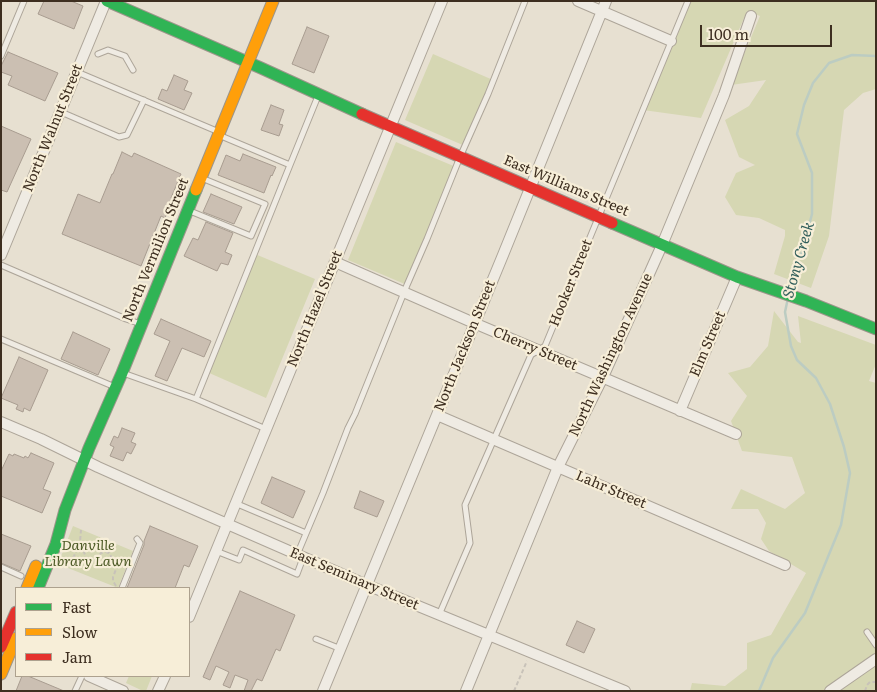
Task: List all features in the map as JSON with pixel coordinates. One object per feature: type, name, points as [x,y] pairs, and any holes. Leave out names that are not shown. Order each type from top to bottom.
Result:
[{"type":"street","name":"East Williams Street","points":[[106,1],[662,245],[876,329]]},
{"type":"street","name":"North Walnut Street","points":[[1,255],[106,1]]},
{"type":"street","name":"North Vermilion Street","points":[[38,587],[56,544],[65,510],[89,448],[122,373],[273,1]]},
{"type":"street","name":"North Hazel Street","points":[[190,615],[442,1]]},
{"type":"street","points":[[578,1],[671,41]]},
{"type":"street","name":"North Jackson Street","points":[[323,691],[531,188],[606,1]]},
{"type":"street","name":"North Washington Avenue","points":[[466,691],[558,467],[603,378],[662,245],[724,95],[751,16]]},
{"type":"street","name":"Cherry Street","points":[[335,262],[736,434]]},
{"type":"street","name":"Elm Street","points":[[680,411],[737,276]]},
{"type":"street","name":"Lahr Street","points":[[437,415],[785,565]]},
{"type":"street","name":"East Seminary Street","points":[[1,422],[154,492],[367,585],[625,691]]},
{"type":"street","name":"North Vermilion Street","points":[[26,587],[47,540],[65,510]]},
{"type":"street","points":[[1,674],[15,616]]},
{"type":"street","points":[[830,691],[876,659]]},
{"type":"street","points":[[91,677],[123,691]]},
{"type":"street","points":[[158,691],[165,677]]},
{"type":"lane","points":[[1,56],[24,1]]},
{"type":"lane","points":[[216,551],[239,560],[243,550],[296,574],[306,533],[525,1]]},
{"type":"lane","name":"Hooker Street","points":[[438,615],[470,543],[465,505],[532,355],[545,346],[688,1]]},
{"type":"lane","points":[[98,54],[108,50],[125,56],[133,70]]},
{"type":"lane","points":[[77,71],[290,165]]},
{"type":"lane","points":[[196,399],[319,94]]},
{"type":"lane","points":[[60,111],[119,137],[127,135],[144,100]]},
{"type":"lane","points":[[188,210],[251,236],[265,204],[201,178]]},
{"type":"lane","points":[[1,265],[126,319],[142,324]]},
{"type":"lane","points":[[1,339],[115,387]]},
{"type":"lane","points":[[122,373],[196,399],[266,429]]},
{"type":"lane","points":[[236,503],[306,533]]},
{"type":"lane","points":[[122,587],[140,543],[137,539]]},
{"type":"lane","points":[[1,567],[21,576]]},
{"type":"lane","points":[[867,632],[876,645]]},
{"type":"lane","points":[[316,639],[340,649]]},
{"type":"lane","points":[[75,691],[82,677]]},
{"type":"path","points":[[64,566],[71,564],[77,551],[80,542],[80,530]]},
{"type":"path","points":[[77,551],[82,550],[87,560],[92,561],[101,553],[106,552],[118,564]]},
{"type":"path","points":[[117,587],[112,581],[120,559],[129,561]]},
{"type":"path","points":[[514,691],[527,661]]},
{"type":"path","points":[[865,691],[866,685],[870,682],[876,682]]},
{"type":"green space","points":[[688,1],[876,1],[876,89],[863,93],[844,110],[829,236],[811,288],[774,274],[785,230],[759,218],[736,215],[725,197],[736,173],[755,165],[739,157],[725,120],[749,106],[766,80],[731,85],[760,16],[747,11],[701,118],[643,110]]},
{"type":"green space","points":[[433,54],[493,80],[465,146],[405,120]]},
{"type":"green space","points":[[396,142],[456,167],[407,285],[348,260]]},
{"type":"green space","points":[[255,254],[315,279],[266,398],[207,372]]},
{"type":"green space","points":[[774,311],[798,342],[801,343],[798,316],[876,345],[876,364],[869,381],[876,383],[876,691],[690,691],[692,683],[725,686],[747,669],[747,643],[771,635],[806,573],[769,551],[761,539],[766,523],[758,509],[731,509],[741,489],[785,509],[805,493],[792,457],[742,451],[731,421],[747,396],[728,373],[750,367],[768,346]]},
{"type":"green space","name":"Danville Library Lawn","points":[[73,526],[133,551],[118,587],[58,564]]},
{"type":"green space","points":[[129,677],[152,677],[146,691],[126,683]]},
{"type":"building","points":[[44,1],[71,1],[83,6],[74,29],[38,14]]},
{"type":"building","points":[[307,27],[329,36],[314,73],[292,64]]},
{"type":"building","points":[[8,52],[58,73],[45,101],[8,85],[12,76],[1,72],[1,66]]},
{"type":"building","points":[[174,75],[188,81],[184,90],[192,93],[184,110],[158,99],[162,89],[167,91]]},
{"type":"building","points":[[271,105],[284,110],[279,124],[283,125],[279,136],[261,130]]},
{"type":"building","points":[[1,126],[31,139],[7,192],[1,190]]},
{"type":"building","points":[[122,152],[132,157],[134,153],[181,174],[165,218],[161,216],[141,266],[62,234],[78,194],[100,203]]},
{"type":"building","points":[[243,154],[276,167],[264,193],[218,175],[226,155],[240,161]]},
{"type":"building","points":[[211,194],[242,207],[234,224],[203,212]]},
{"type":"building","points":[[206,222],[233,233],[225,252],[232,255],[228,265],[221,263],[217,271],[184,256],[193,238],[198,240]]},
{"type":"building","points":[[161,319],[211,341],[204,357],[182,348],[167,381],[155,376],[170,341],[154,334]]},
{"type":"building","points":[[73,332],[110,349],[98,375],[61,359]]},
{"type":"building","points":[[19,357],[48,370],[30,411],[24,408],[23,412],[16,409],[18,405],[1,398]]},
{"type":"building","points":[[122,428],[135,433],[131,442],[136,444],[131,454],[127,452],[123,461],[110,456],[114,447],[110,445],[114,436],[118,438]]},
{"type":"building","points":[[31,453],[54,463],[43,489],[51,492],[42,513],[1,496],[1,471],[9,454],[28,458]]},
{"type":"building","points":[[272,477],[305,491],[293,518],[261,503]]},
{"type":"building","points":[[360,491],[384,501],[377,517],[354,508]]},
{"type":"building","points":[[150,526],[198,546],[189,567],[184,565],[175,587],[127,587]]},
{"type":"building","points":[[1,534],[31,546],[20,571],[1,563]]},
{"type":"building","points":[[240,591],[295,615],[280,651],[276,649],[262,681],[257,679],[251,691],[244,691],[248,680],[235,675],[230,688],[223,685],[229,672],[216,666],[210,680],[203,677]]},
{"type":"building","points":[[577,621],[595,629],[584,653],[566,645]]},
{"type":"building","points":[[22,677],[30,677],[64,691],[16,691]]},
{"type":"waterway","name":"Stony Creek","points":[[789,290],[812,214],[812,173],[797,134],[804,105],[813,83],[829,63],[852,55],[876,56]]},
{"type":"waterway","name":"Stony Creek","points":[[759,691],[773,658],[805,613],[841,525],[850,473],[830,404],[816,378],[797,360],[791,346],[785,312],[788,298]]},
{"type":"traffic: fast","points":[[107,1],[362,114]]},
{"type":"traffic: fast","points":[[38,587],[56,544],[65,510],[89,448],[122,373],[196,190]]},
{"type":"traffic: fast","points":[[612,223],[737,277],[806,301],[876,329]]},
{"type":"traffic: slow","points":[[196,190],[273,1]]},
{"type":"traffic: slow","points":[[27,587],[36,566]]},
{"type":"traffic: slow","points":[[1,674],[15,640]]},
{"type":"traffic: jam","points":[[362,114],[612,223]]},
{"type":"traffic: jam","points":[[1,647],[15,614]]}]
